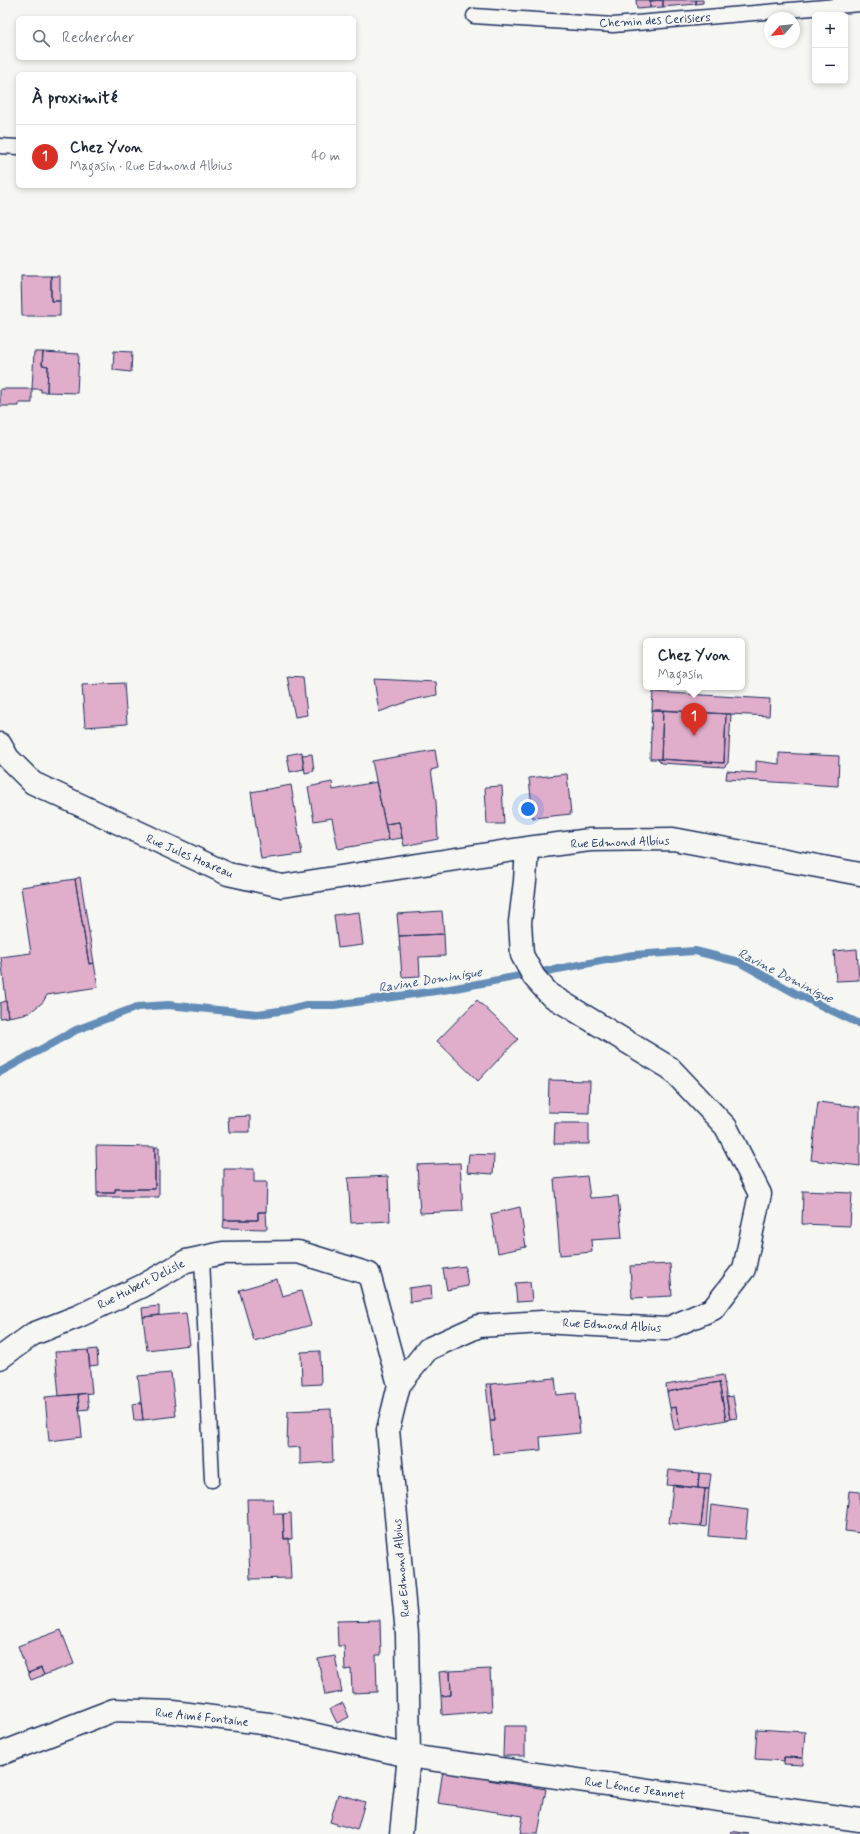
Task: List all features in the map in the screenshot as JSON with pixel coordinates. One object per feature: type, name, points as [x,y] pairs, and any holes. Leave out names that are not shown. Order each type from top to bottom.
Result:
[{"type":"main road","name":"Rue Jules Hoareau","points":[[0,744],[8,758],[33,783],[228,874],[282,886],[527,848]]},
{"type":"main road","name":"Rue Edmond Albius","points":[[401,1834],[409,1756],[407,1634],[388,1430],[399,1385],[428,1349],[479,1326],[542,1322],[666,1329],[713,1309],[744,1270],[760,1194],[726,1127],[670,1068],[550,995],[534,977],[522,955],[520,922],[527,848],[590,840],[673,839],[860,874]]},
{"type":"main road","name":"Rue Hubert Delisle","points":[[0,1358],[33,1334],[79,1316],[142,1286],[186,1261],[223,1253],[298,1252],[368,1274],[399,1385]]},
{"type":"main road","name":"Rue Aimé Fontaine","points":[[0,1754],[114,1710],[173,1712],[269,1724],[409,1756]]},
{"type":"main road","name":"Rue Léonce Jeannet","points":[[409,1756],[860,1820]]},
{"type":"lane","name":"Chemin des Cerisiers","points":[[474,16],[613,24],[860,4]]},
{"type":"lane","points":[[0,146],[16,147]]},
{"type":"lane","points":[[202,1258],[212,1480]]},
{"type":"building","points":[[636,0],[662,0],[650,1],[650,8],[637,9]]},
{"type":"building","points":[[663,0],[696,0],[696,4],[663,7]]},
{"type":"building","points":[[663,0],[663,7],[650,8],[650,1]]},
{"type":"building","points":[[696,0],[703,0],[703,3],[696,4]]},
{"type":"building","points":[[21,276],[51,276],[51,301],[60,301],[60,316],[22,316]]},
{"type":"building","points":[[51,276],[60,276],[60,301],[51,301]]},
{"type":"building","points":[[114,351],[132,352],[131,372],[113,370]]},
{"type":"building","points":[[34,352],[43,352],[42,365],[48,366],[47,392],[41,392],[41,389],[32,389]]},
{"type":"building","points":[[43,352],[79,354],[77,393],[47,392],[48,366],[42,365]]},
{"type":"building","points":[[0,389],[32,389],[32,403],[19,403],[19,406],[0,406]]},
{"type":"building","points":[[287,676],[303,677],[307,715],[295,717]]},
{"type":"building","points":[[374,679],[436,682],[437,695],[412,700],[379,712]]},
{"type":"building","points":[[124,683],[127,724],[85,727],[82,685]]},
{"type":"building","points":[[653,692],[770,699],[769,716],[652,710]]},
{"type":"building","points":[[652,710],[663,710],[661,759],[650,759]]},
{"type":"building","points":[[663,710],[726,714],[724,763],[661,759]]},
{"type":"building","points":[[726,714],[731,714],[728,763],[724,767],[661,763],[657,759],[724,763]]},
{"type":"building","points":[[435,750],[438,768],[431,770],[436,802],[438,839],[404,846],[399,822],[385,824],[372,761]]},
{"type":"building","points":[[302,752],[304,769],[290,772],[287,755]]},
{"type":"building","points":[[779,753],[839,756],[838,786],[726,779],[727,771],[756,773],[756,761],[779,764]]},
{"type":"building","points":[[312,754],[314,771],[305,773],[302,755]]},
{"type":"building","points":[[567,774],[571,814],[533,818],[529,778]]},
{"type":"building","points":[[332,782],[333,790],[376,782],[389,840],[338,849],[332,818],[314,821],[308,787]]},
{"type":"building","points":[[291,785],[302,854],[261,859],[251,792]]},
{"type":"building","points":[[502,786],[504,824],[487,824],[485,787]]},
{"type":"building","points":[[399,822],[402,838],[389,840],[385,824]]},
{"type":"building","points":[[80,877],[94,963],[89,964],[75,879]]},
{"type":"building","points":[[75,879],[89,964],[94,963],[98,987],[47,995],[43,1002],[29,1013],[8,1017],[1,957],[31,953],[21,887]]},
{"type":"building","points":[[442,911],[444,934],[399,936],[397,914]]},
{"type":"building","points":[[359,912],[363,945],[338,948],[334,915]]},
{"type":"building","points":[[444,934],[445,956],[419,957],[420,976],[402,977],[399,936]]},
{"type":"building","points":[[857,949],[859,980],[836,981],[834,951]]},
{"type":"building","points":[[477,1000],[518,1039],[478,1081],[437,1041]]},
{"type":"building","points":[[6,1001],[8,1017],[0,1018],[0,1003]]},
{"type":"building","points":[[549,1080],[590,1081],[589,1113],[548,1112]]},
{"type":"building","points":[[818,1102],[860,1107],[860,1166],[811,1160]]},
{"type":"building","points":[[250,1116],[250,1132],[229,1132],[228,1117]]},
{"type":"building","points":[[555,1123],[589,1123],[589,1144],[554,1144]]},
{"type":"building","points":[[96,1146],[155,1147],[155,1189],[115,1189],[115,1193],[97,1193]]},
{"type":"building","points":[[155,1147],[159,1147],[159,1197],[97,1197],[97,1193],[115,1193],[115,1189],[155,1189]]},
{"type":"building","points":[[469,1154],[494,1155],[493,1174],[467,1172]]},
{"type":"building","points":[[460,1163],[463,1211],[420,1213],[417,1165]]},
{"type":"building","points":[[224,1169],[254,1169],[254,1182],[267,1182],[266,1212],[258,1212],[258,1220],[224,1220]]},
{"type":"building","points":[[388,1176],[390,1221],[351,1223],[348,1178]]},
{"type":"building","points":[[587,1176],[590,1198],[618,1196],[622,1238],[591,1240],[592,1252],[560,1255],[554,1179]]},
{"type":"building","points":[[803,1191],[852,1193],[850,1226],[802,1224]]},
{"type":"building","points":[[520,1207],[526,1247],[498,1253],[491,1214]]},
{"type":"building","points":[[258,1212],[266,1212],[267,1229],[223,1228],[224,1220],[258,1220]]},
{"type":"building","points":[[670,1264],[672,1296],[632,1298],[630,1266]]},
{"type":"building","points":[[465,1266],[468,1286],[447,1290],[443,1269]]},
{"type":"building","points":[[277,1279],[282,1296],[301,1291],[311,1325],[254,1341],[239,1290]]},
{"type":"building","points":[[530,1282],[532,1301],[517,1302],[515,1283]]},
{"type":"building","points":[[431,1285],[432,1299],[410,1302],[409,1288]]},
{"type":"building","points":[[159,1306],[159,1315],[143,1317],[142,1308]]},
{"type":"building","points":[[186,1313],[190,1345],[147,1350],[143,1317]]},
{"type":"building","points":[[97,1349],[98,1365],[90,1366],[88,1350]]},
{"type":"building","points":[[88,1350],[92,1393],[59,1396],[55,1352]]},
{"type":"building","points":[[320,1351],[321,1384],[302,1385],[301,1352]]},
{"type":"building","points":[[171,1373],[176,1416],[143,1420],[138,1376]]},
{"type":"building","points":[[723,1375],[730,1419],[726,1420],[719,1382],[667,1392],[666,1385]]},
{"type":"building","points":[[555,1378],[557,1395],[576,1393],[580,1433],[540,1437],[541,1450],[493,1454],[490,1421],[495,1421],[491,1384]]},
{"type":"building","points":[[719,1382],[726,1420],[680,1429],[676,1407],[670,1408],[667,1392]]},
{"type":"building","points":[[486,1384],[491,1384],[495,1421],[490,1421]]},
{"type":"building","points":[[87,1393],[89,1409],[79,1410],[78,1394]]},
{"type":"building","points":[[78,1394],[82,1437],[49,1441],[45,1397]]},
{"type":"building","points":[[733,1396],[737,1418],[730,1419],[726,1397]]},
{"type":"building","points":[[141,1403],[143,1420],[134,1420],[132,1404]]},
{"type":"building","points":[[676,1407],[680,1429],[674,1430],[670,1408]]},
{"type":"building","points":[[331,1409],[333,1462],[300,1464],[300,1447],[287,1448],[288,1411]]},
{"type":"building","points":[[669,1470],[699,1473],[698,1488],[667,1485]]},
{"type":"building","points":[[699,1473],[711,1474],[709,1489],[698,1488]]},
{"type":"building","points":[[673,1485],[705,1489],[701,1526],[669,1523]]},
{"type":"building","points":[[705,1489],[709,1489],[706,1527],[701,1526]]},
{"type":"building","points":[[849,1491],[860,1492],[860,1533],[845,1531]]},
{"type":"building","points":[[247,1499],[273,1499],[274,1514],[283,1514],[284,1539],[289,1538],[291,1578],[250,1579]]},
{"type":"building","points":[[711,1505],[748,1510],[745,1539],[708,1536]]},
{"type":"building","points":[[291,1513],[292,1539],[284,1539],[283,1514]]},
{"type":"building","points":[[380,1620],[381,1655],[376,1655],[377,1692],[352,1693],[351,1669],[345,1670],[344,1646],[338,1646],[337,1621]]},
{"type":"building","points":[[61,1630],[74,1664],[44,1675],[41,1668],[28,1673],[18,1646]]},
{"type":"building","points":[[335,1656],[342,1692],[325,1695],[318,1659]]},
{"type":"building","points":[[41,1668],[44,1675],[31,1680],[28,1673]]},
{"type":"building","points":[[490,1669],[492,1711],[442,1715],[441,1696],[451,1695],[450,1671]]},
{"type":"building","points":[[450,1671],[451,1695],[441,1696],[439,1672]]},
{"type":"building","points":[[343,1703],[349,1717],[337,1723],[330,1709]]},
{"type":"building","points":[[504,1726],[525,1726],[525,1756],[503,1756]]},
{"type":"building","points":[[757,1729],[805,1732],[803,1758],[784,1757],[784,1761],[755,1759]]},
{"type":"building","points":[[784,1757],[803,1758],[803,1765],[784,1764]]},
{"type":"building","points":[[443,1770],[488,1778],[488,1780],[546,1789],[538,1834],[520,1834],[523,1816],[438,1803]]},
{"type":"building","points":[[338,1794],[365,1802],[357,1830],[330,1822]]},
{"type":"building","points":[[731,1831],[749,1834],[730,1834]]},
{"type":"waterway","name":"Ravine Dominique","points":[[0,1072],[76,1030],[137,1007],[168,1005],[258,1014],[286,1010],[306,1005],[334,1005],[450,989],[633,955],[695,951],[739,962],[795,993],[860,1024]]},
{"type":"place","name":"Chez Yvon","points":[[694,736]]}]
